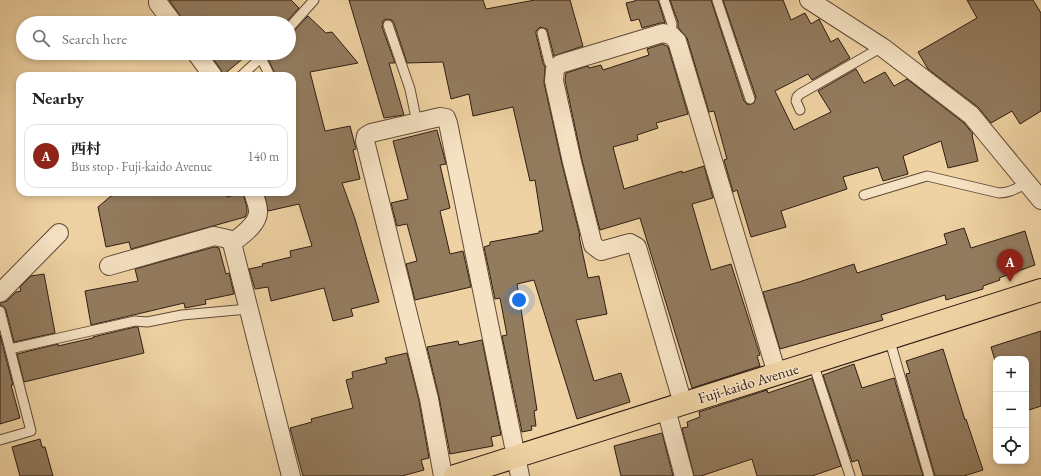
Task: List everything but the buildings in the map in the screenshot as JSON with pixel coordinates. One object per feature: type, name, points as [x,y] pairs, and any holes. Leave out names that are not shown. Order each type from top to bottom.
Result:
[{"type":"main road","name":"Fuji-kaido Avenue","points":[[455,476],[519,466],[674,406],[1041,290]]},
{"type":"street","points":[[158,0],[158,3],[168,16]]},
{"type":"street","points":[[809,0],[882,47],[971,115],[1041,200]]},
{"type":"street","points":[[684,476],[674,406],[637,247],[630,243],[601,251],[594,245],[572,162],[554,81],[556,70],[560,64],[663,33],[671,34],[677,41],[777,374]]},
{"type":"street","points":[[201,60],[210,72]]},
{"type":"street","points":[[443,476],[430,399],[365,141],[366,136],[371,133],[440,117],[446,118],[448,123],[519,466]]},
{"type":"street","points":[[232,243],[247,232],[256,219],[258,210],[254,196]]},
{"type":"street","points":[[0,293],[59,233]]},
{"type":"street","points":[[109,266],[214,236],[228,239],[232,243],[291,476]]},
{"type":"lane","points":[[296,20],[314,0]]},
{"type":"lane","points":[[664,0],[672,24],[671,34]]},
{"type":"lane","points":[[717,0],[750,99]]},
{"type":"lane","points":[[388,25],[410,88],[417,123]]},
{"type":"lane","points":[[542,33],[549,62],[556,70]]},
{"type":"lane","points":[[800,110],[796,101],[800,94],[882,47]]},
{"type":"lane","points":[[245,72],[259,60]]},
{"type":"lane","points":[[264,60],[269,72]]},
{"type":"lane","points":[[864,195],[927,176],[999,193],[1012,191],[1026,183]]},
{"type":"lane","points":[[10,349],[135,321],[147,322],[182,315],[248,309]]},
{"type":"lane","points":[[0,311],[31,431],[0,440]]},
{"type":"lane","points":[[890,338],[929,476]]},
{"type":"lane","points":[[813,363],[850,476]]},
{"type":"place","name":"西村","points":[[1010,282]]}]
